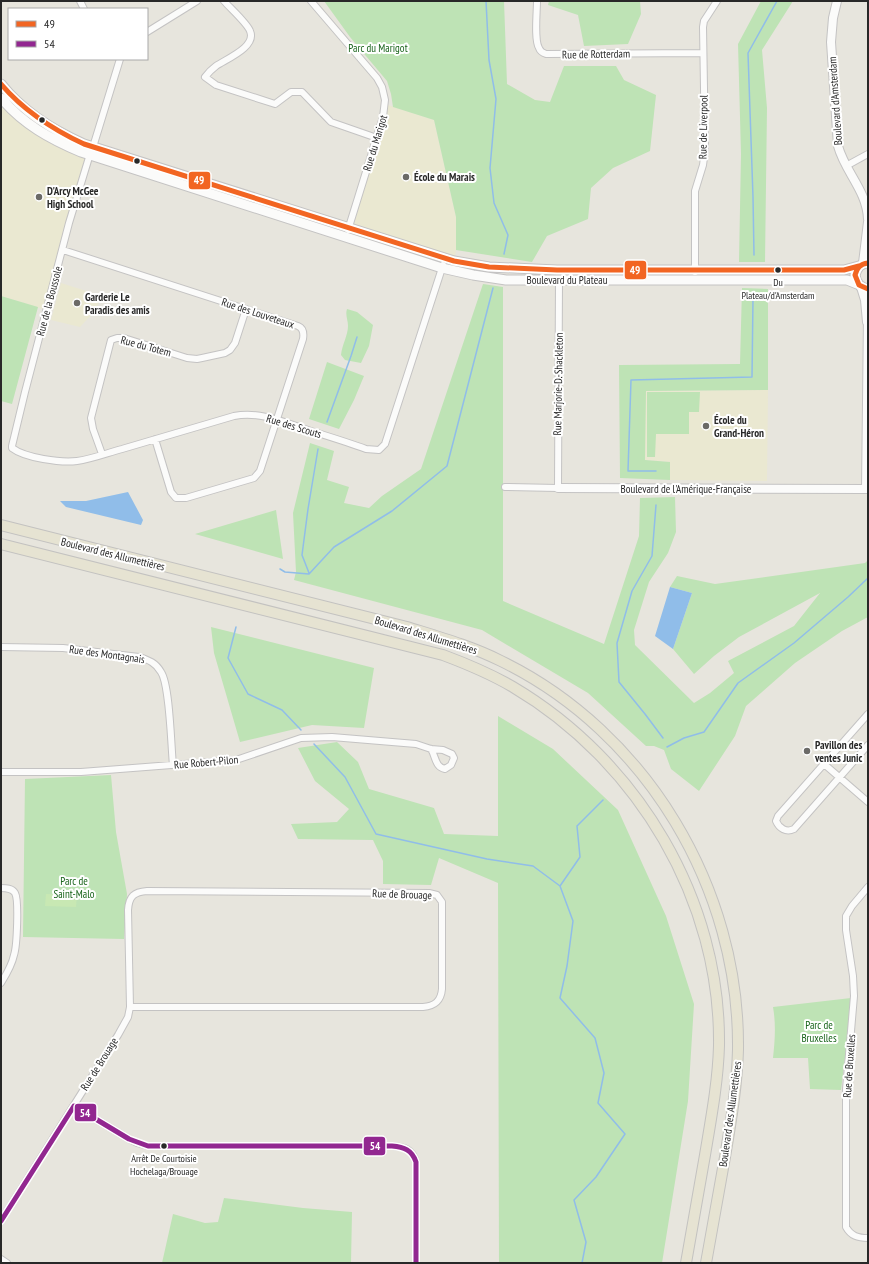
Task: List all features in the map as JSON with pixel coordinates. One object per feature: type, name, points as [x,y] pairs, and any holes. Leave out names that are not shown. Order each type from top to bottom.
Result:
[{"type":"highway","name":"Boulevard des Allumettières","points":[[1,525],[408,626],[463,644],[501,661],[549,689],[599,729],[630,760],[666,806],[683,834],[710,891],[721,923],[731,969],[737,1017],[737,1076],[732,1118],[706,1263]]},
{"type":"highway","points":[[59,560],[66,542]]},
{"type":"highway","name":"Boulevard des Allumettières","points":[[1,544],[59,560],[443,655],[501,681],[532,700],[571,729],[616,772],[654,822],[686,882],[697,912],[706,944],[717,1000],[719,1047],[713,1108],[686,1263]]},
{"type":"main road","name":"Boulevard du Plateau","points":[[1,84],[20,104],[43,123],[91,150]]},
{"type":"main road","name":"Boulevard du Plateau","points":[[1,98],[20,117],[39,132],[64,145],[91,150],[347,232],[445,259],[478,265],[508,268],[557,270],[844,270],[863,264]]},
{"type":"main road","name":"Boulevard du Plateau","points":[[347,232],[442,268],[506,280],[847,280],[862,286]]},
{"type":"main road","points":[[862,286],[855,275],[863,264]]},
{"type":"street","points":[[148,31],[197,1]]},
{"type":"street","points":[[224,1],[248,28],[252,37],[251,41],[243,49],[212,69],[205,77],[216,85],[275,104],[291,92],[302,92],[331,122],[377,138]]},
{"type":"street","name":"Rue du Marigot","points":[[311,1],[370,69],[382,87],[385,100],[385,110],[377,138],[347,232]]},
{"type":"street","name":"Rue de Rotterdam","points":[[537,1],[538,48],[546,54],[703,53]]},
{"type":"street","name":"Rue de Liverpool","points":[[695,280],[695,191],[703,165],[705,150],[703,53],[704,22],[716,1]]},
{"type":"street","name":"Boulevard d'Amsterdam","points":[[837,1],[833,18],[831,42],[837,139],[840,154],[864,199],[868,219]]},
{"type":"street","points":[[91,150],[120,60]]},
{"type":"street","name":"Rue de la Boussole","points":[[12,448],[69,223],[91,150]]},
{"type":"street","points":[[846,166],[868,154]]},
{"type":"street","points":[[863,264],[868,222]]},
{"type":"street","name":"Rue des Louveteaux","points":[[63,250],[301,327],[304,332],[260,471],[256,476],[251,479],[186,498],[176,498],[171,492],[155,440]]},
{"type":"street","name":"Rue des Scouts","points":[[12,448],[16,451],[39,458],[58,461],[78,460],[155,440],[239,415],[257,415],[276,419],[366,449],[376,451],[382,449],[385,444],[445,259]]},
{"type":"street","name":"Rue Marjorie-D.-Shackleton","points":[[558,488],[559,280]]},
{"type":"street","points":[[862,286],[868,320],[867,489]]},
{"type":"street","name":"Rue du Totem","points":[[102,454],[93,429],[91,418],[111,340],[124,338],[192,359],[202,358],[225,352],[233,347],[246,309]]},
{"type":"street","name":"Boulevard de l'Amérique-Française","points":[[505,487],[867,489]]},
{"type":"street","name":"Rue des Montagnais","points":[[1,647],[63,648],[139,657],[150,660],[163,674],[173,765]]},
{"type":"street","points":[[868,714],[778,816],[776,822],[777,824],[785,830],[790,831],[794,829],[868,744]]},
{"type":"street","name":"Rue Robert-Pilon","points":[[1,772],[81,772],[236,760],[293,740],[312,737],[332,736],[416,744],[431,749]]},
{"type":"street","points":[[824,764],[868,802]]},
{"type":"street","name":"Rue de Bruxelles","points":[[868,887],[852,906],[846,916],[846,930],[853,976],[854,1002],[848,1058],[846,1227],[858,1238],[868,1238]]},
{"type":"street","points":[[1,888],[11,889],[16,898],[16,945],[9,969],[1,984]]},
{"type":"street","name":"Rue de Brouage","points":[[1,1222],[128,1017],[130,1007],[128,910],[130,899],[137,893],[148,891],[429,893],[437,895],[442,902],[442,989],[440,998],[434,1005],[423,1007],[130,1007]]},
{"type":"street","points":[[74,1106],[129,1139],[148,1146],[392,1146],[408,1149],[414,1155],[416,1162],[416,1263]]},
{"type":"street","points":[[1,1259],[7,1263]]},
{"type":"shaded area","name":"D'Arcy McGee High School","points":[[1,98],[20,117],[90,154],[46,310],[1,296]]},
{"type":"shaded area","name":"École du Marais","points":[[385,104],[434,120],[456,217],[456,250],[454,261],[348,228]]},
{"type":"shaded area","name":"Garderie Le Paradis des amis","points":[[61,283],[102,296],[95,311],[80,327],[51,320]]},
{"type":"shaded area","name":"École du Grand-Héron","points":[[768,390],[767,481],[670,480],[670,462],[645,460],[645,391]]},
{"type":"green space","name":"Parc du Marigot","points":[[324,1],[504,1],[507,84],[535,100],[550,102],[564,66],[616,66],[624,80],[656,95],[650,151],[613,168],[591,188],[588,219],[547,236],[532,262],[456,250],[456,217],[434,120],[393,107],[387,81],[350,37]]},
{"type":"green space","points":[[549,1],[640,1],[641,14],[628,44],[584,46],[578,15],[548,5]]},
{"type":"green space","points":[[761,1],[793,1],[762,50],[767,108],[765,262],[739,262],[741,154],[738,44]]},
{"type":"green space","points":[[483,284],[503,287],[503,601],[604,644],[639,536],[640,498],[675,497],[676,532],[668,553],[649,582],[634,630],[635,645],[694,703],[710,693],[734,673],[728,661],[794,626],[820,593],[739,637],[714,656],[694,674],[673,649],[692,593],[670,587],[677,576],[715,584],[865,563],[868,560],[868,617],[842,631],[795,663],[746,706],[735,736],[699,791],[671,769],[664,750],[654,746],[646,746],[588,693],[482,630],[294,580],[296,572],[293,513],[310,443],[334,451],[327,480],[349,487],[344,503],[369,508],[382,496],[421,469]]},
{"type":"green space","points":[[742,288],[768,289],[768,390],[646,391],[645,460],[670,462],[670,480],[620,478],[619,365],[740,364]]},
{"type":"green space","points":[[1,296],[38,307],[12,404],[1,401]]},
{"type":"green space","points":[[347,309],[357,312],[373,325],[369,346],[361,363],[345,360],[341,355],[348,329]]},
{"type":"green space","points":[[327,362],[364,376],[339,429],[309,419]]},
{"type":"green space","points":[[647,392],[700,392],[699,412],[689,412],[689,434],[656,434],[655,457],[647,457]]},
{"type":"green space","points":[[276,510],[283,559],[195,534]]},
{"type":"green space","points":[[211,627],[374,668],[364,728],[312,725],[240,742],[214,653]]},
{"type":"green space","points":[[498,716],[553,749],[618,810],[666,916],[694,1004],[688,1101],[662,1263],[499,1263],[498,883],[439,858],[431,885],[383,884],[383,861],[373,840],[298,839],[291,824],[337,822],[349,809],[315,781],[298,748],[337,742],[358,762],[369,789],[434,808],[444,834],[498,836]]},
{"type":"green space","name":"Parc de Saint-Malo","points":[[111,775],[116,832],[127,894],[124,939],[23,937],[25,779]]},
{"type":"green space","points":[[46,894],[77,895],[76,907],[45,906]]},
{"type":"green space","name":"Parc de Bruxelles","points":[[851,998],[841,1090],[810,1089],[808,1058],[773,1058],[775,1020],[773,1007]]},
{"type":"green space","points":[[224,1198],[303,1208],[352,1212],[351,1263],[162,1263],[173,1214],[205,1223],[218,1222]]},
{"type":"water","points":[[128,492],[143,520],[141,525],[66,507],[60,501],[86,501]]},
{"type":"water","points":[[670,587],[692,593],[673,649],[655,636]]},
{"type":"waterway","points":[[486,1],[489,60],[496,99],[490,168],[494,203],[508,235],[504,254]]},
{"type":"waterway","points":[[754,255],[748,53],[777,1]]},
{"type":"waterway","points":[[280,569],[285,572],[309,574],[334,547],[392,511],[447,466],[493,288]]},
{"type":"waterway","points":[[656,471],[628,471],[631,380],[752,377],[753,299]]},
{"type":"waterway","points":[[327,422],[357,337]]},
{"type":"waterway","points":[[309,573],[302,555],[318,449]]},
{"type":"waterway","points":[[656,505],[652,556],[632,591],[617,643],[619,682],[663,738]]},
{"type":"waterway","points":[[667,747],[684,738],[704,732],[738,683],[794,643],[868,578]]},
{"type":"waterway","points":[[236,627],[228,658],[248,694],[282,710],[301,730]]},
{"type":"waterway","points":[[314,744],[345,777],[376,834],[487,859],[533,866],[560,886]]},
{"type":"waterway","points":[[582,1263],[586,1242],[574,1200],[596,1177],[625,1134],[598,1103],[604,1073],[595,1038],[560,998],[567,966],[573,921],[560,886],[580,857],[577,826],[603,800]]},
{"type":"transit line","name":"49","points":[[1,84],[29,111],[50,126],[84,144],[454,261],[489,267],[557,270],[844,270],[859,266]]},
{"type":"transit line","name":"49","points":[[868,263],[859,267],[855,275],[859,285],[868,289]]},
{"type":"transit line","name":"54","points":[[1,1221],[74,1106],[129,1139],[148,1146],[392,1146],[404,1148],[410,1152],[416,1162],[416,1263]]},
{"type":"place","name":"École du Marais","points":[[406,177]]},
{"type":"place","name":"D'Arcy McGee High School","points":[[39,197]]},
{"type":"place","name":"Du Plateau/d'Amsterdam","points":[[778,270]]},
{"type":"place","name":"Garderie Le Paradis des amis","points":[[77,303]]},
{"type":"place","name":"École du Grand-Héron","points":[[706,426]]},
{"type":"place","name":"Pavillon des ventes Junic","points":[[807,751]]},
{"type":"place","name":"Arrêt De Courtoisie Hochelaga/Brouage","points":[[164,1146]]}]
